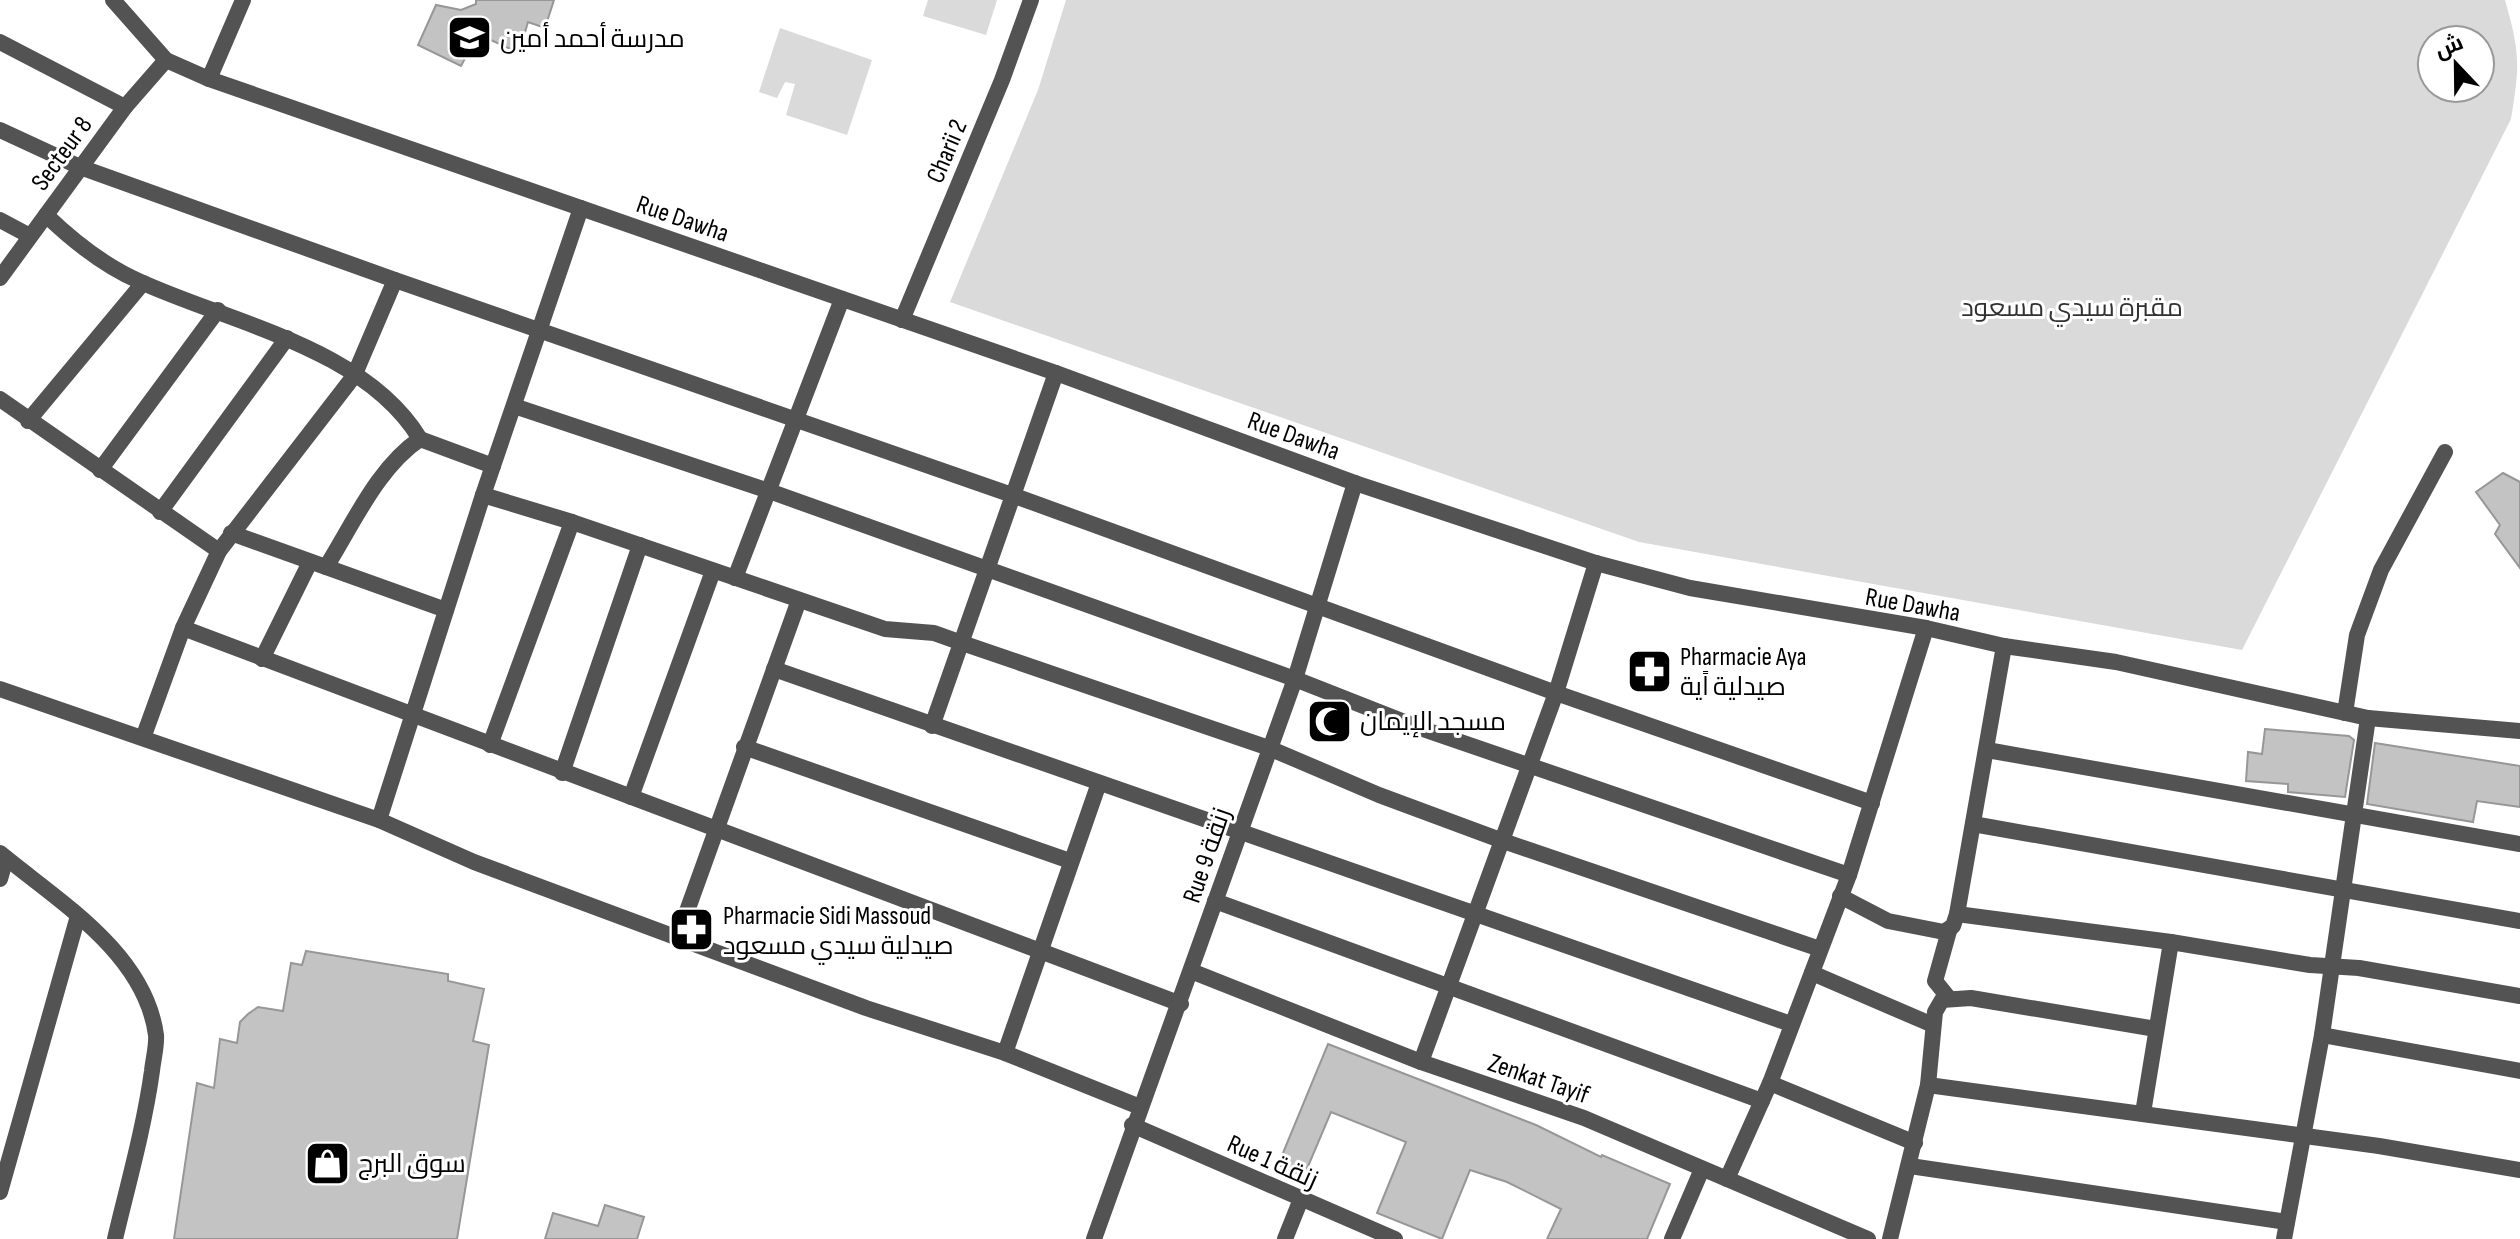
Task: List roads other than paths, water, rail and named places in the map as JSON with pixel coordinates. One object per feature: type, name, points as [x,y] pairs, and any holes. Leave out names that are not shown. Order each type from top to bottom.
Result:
[{"type":"street","name":"Rue Dawha","points":[[113,0],[166,60],[209,79],[1056,373],[1355,483],[1596,563],[1704,591],[1926,628],[2004,646],[2116,662],[2368,718],[2520,731]]},
{"type":"street","points":[[209,79],[243,0]]},
{"type":"street","name":"Charii 2","points":[[902,320],[1002,80],[1031,0]]},
{"type":"street","points":[[0,42],[125,107]]},
{"type":"street","name":"Secteur 8","points":[[0,278],[125,107],[166,60]]},
{"type":"street","points":[[0,130],[80,167],[1015,496],[1556,693],[1872,803]]},
{"type":"street","points":[[379,820],[483,495],[581,208]]},
{"type":"street","points":[[46,215],[119,272],[287,338],[354,376],[408,419],[420,439],[493,466]]},
{"type":"street","points":[[0,220],[30,236]]},
{"type":"street","points":[[143,738],[183,628],[219,551],[354,376],[395,280]]},
{"type":"street","points":[[28,421],[143,283]]},
{"type":"street","points":[[735,578],[842,299]]},
{"type":"street","points":[[100,470],[218,310]]},
{"type":"street","points":[[160,512],[287,338]]},
{"type":"street","points":[[932,726],[1056,373]]},
{"type":"street","points":[[0,399],[219,551]]},
{"type":"street","points":[[514,406],[769,491],[1295,679],[1417,727],[1849,875]]},
{"type":"street","points":[[262,659],[318,564],[404,450],[420,439]]},
{"type":"street","points":[[2345,713],[2362,622],[2381,570],[2445,452]]},
{"type":"street","name":"Rue 9 زنقة","points":[[1094,1239],[1132,1125],[1181,1004],[1295,679],[1355,483]]},
{"type":"street","points":[[483,495],[572,522],[897,633],[934,633],[1269,748],[1379,795],[1503,841],[1820,949]]},
{"type":"street","points":[[490,745],[572,522]]},
{"type":"street","points":[[231,533],[446,610]]},
{"type":"street","points":[[562,773],[640,545]]},
{"type":"street","points":[[1421,1062],[1451,987],[1556,693],[1596,563]]},
{"type":"street","points":[[631,797],[713,571]]},
{"type":"street","points":[[677,939],[799,600]]},
{"type":"street","points":[[183,628],[562,773],[715,827],[1041,954],[1181,1004]]},
{"type":"street","points":[[1727,1179],[1770,1083],[1849,875],[1926,628]]},
{"type":"street","points":[[1948,997],[1935,981],[1957,914],[2004,646]]},
{"type":"street","points":[[774,669],[1791,1024]]},
{"type":"street","points":[[0,689],[379,820],[474,862],[677,939],[866,1008],[1005,1053],[1140,1107]]},
{"type":"street","points":[[2284,1239],[2346,891],[2368,718]]},
{"type":"street","points":[[744,747],[1070,861]]},
{"type":"street","points":[[1987,750],[2520,844]]},
{"type":"street","points":[[1005,1053],[1099,783]]},
{"type":"street","points":[[1973,824],[2520,921]]},
{"type":"street","points":[[0,879],[3,856]]},
{"type":"street","points":[[3,856],[78,916],[118,956],[148,1005],[156,1037],[149,1091],[115,1239]]},
{"type":"street","points":[[1840,896],[1888,921],[1949,931]]},
{"type":"street","points":[[1215,901],[1762,1101]]},
{"type":"street","points":[[1957,914],[2171,942],[2520,996]]},
{"type":"street","points":[[0,1192],[78,916]]},
{"type":"street","points":[[2143,1113],[2171,942]]},
{"type":"street","name":"Zenkat Tayif","points":[[1191,971],[1421,1062],[1584,1118],[1868,1239]]},
{"type":"street","points":[[1812,973],[1933,1025]]},
{"type":"street","points":[[1890,1239],[1928,1085],[1933,1025],[1939,1003],[1948,997],[2034,1007],[2156,1029]]},
{"type":"street","points":[[2322,1035],[2520,1071]]},
{"type":"street","points":[[1770,1083],[1915,1143]]},
{"type":"street","points":[[1928,1085],[2143,1113],[2520,1170]]},
{"type":"street","name":"Rue 1 زنقة","points":[[1132,1125],[1395,1239]]},
{"type":"street","points":[[1910,1166],[2287,1222]]},
{"type":"street","points":[[1672,1239],[1702,1169]]},
{"type":"street","points":[[1285,1239],[1301,1199]]},
{"type":"place","name":"مدرسة أحمد أمين","points":[[469,38]]},
{"type":"place","name":"Pharmacie Aya صيدلية اًية","points":[[1649,671]]},
{"type":"place","name":"مسجد الإيمان","points":[[1329,721]]},
{"type":"place","name":"Pharmacie Sidi Massoud صيدلية سيدي مسعود","points":[[692,930]]},
{"type":"place","name":"سوق البرج","points":[[327,1163]]},
{"type":"park label","name":"مقبرة سيدي مسعود","points":[[2072,307]]}]
